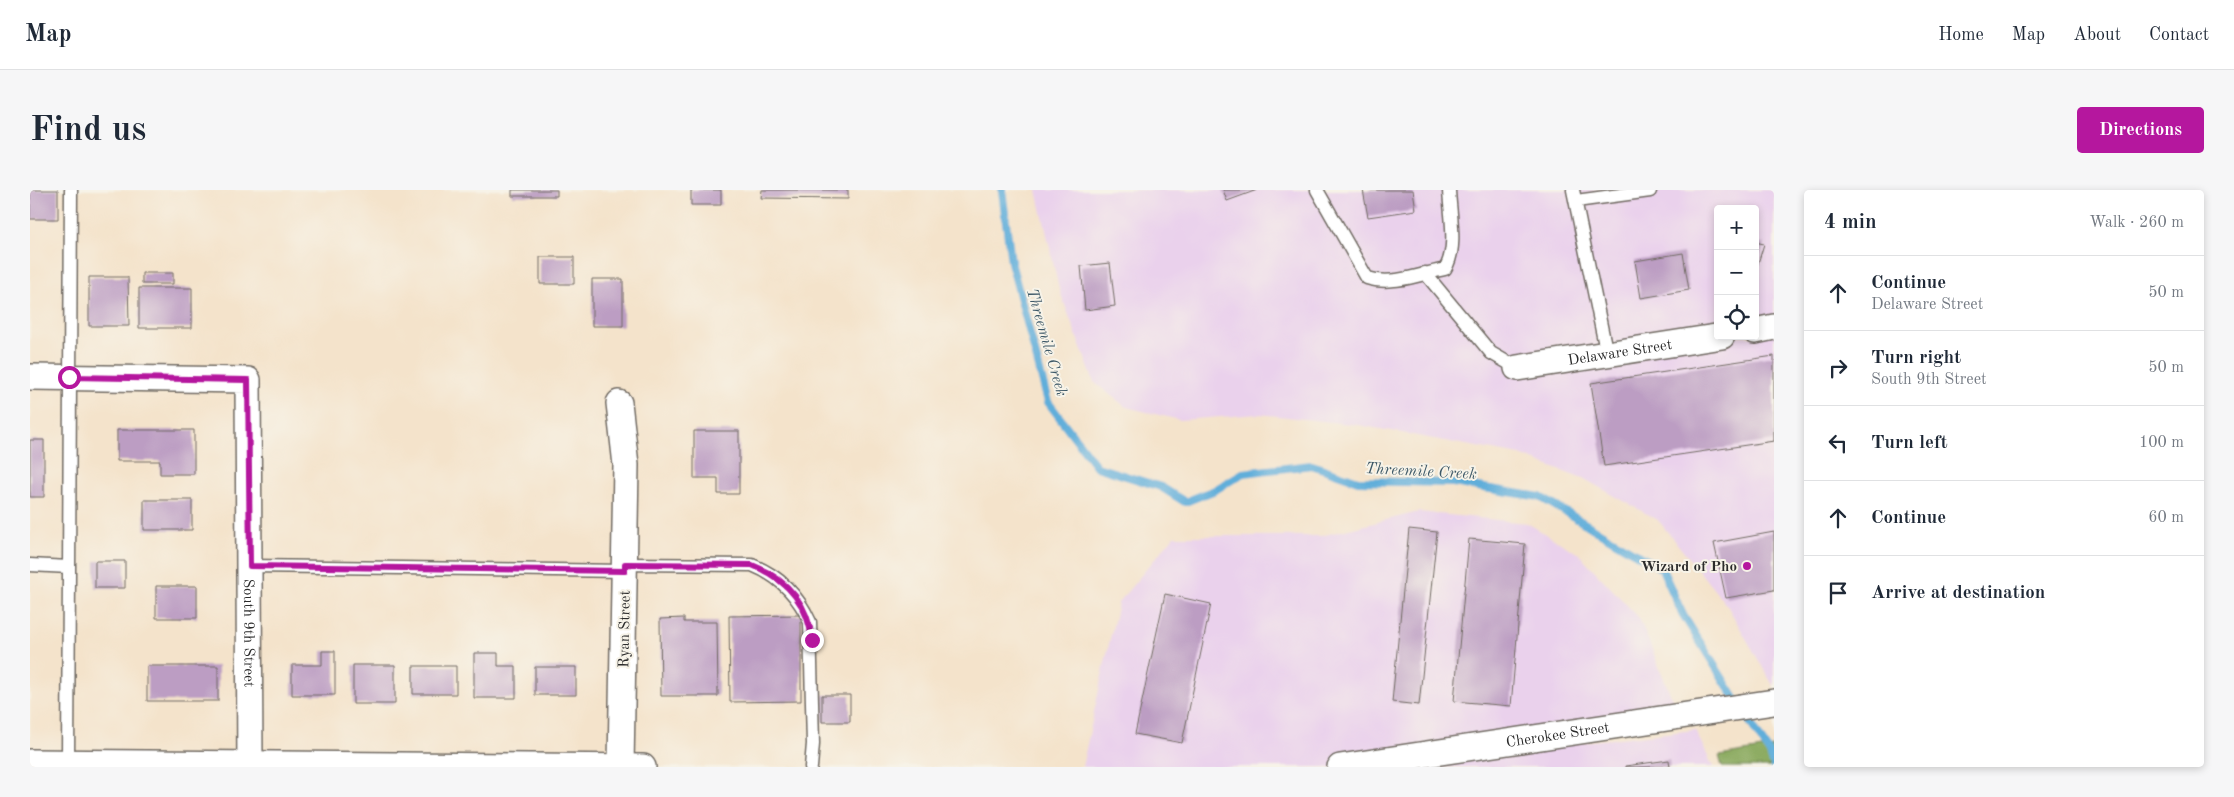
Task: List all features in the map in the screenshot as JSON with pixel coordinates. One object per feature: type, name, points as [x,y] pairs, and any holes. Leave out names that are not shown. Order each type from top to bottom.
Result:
[{"type":"street","points":[[1759,330],[1774,327]]},
{"type":"street","name":"Delaware Street","points":[[1517,368],[1607,356],[1714,337]]},
{"type":"street","points":[[30,377],[69,377]]},
{"type":"street","name":"South 9th Street","points":[[69,377],[248,380],[250,765]]},
{"type":"street","name":"Ryan Street","points":[[619,403],[626,465],[625,567],[632,766]]},
{"type":"street","name":"Cherokee Street","points":[[1340,767],[1774,702]]},
{"type":"street","points":[[30,762],[250,765],[632,766]]},
{"type":"lane","points":[[68,762],[71,190]]},
{"type":"lane","points":[[1317,190],[1367,278],[1377,281],[1394,280],[1445,269],[1451,260],[1452,244],[1449,190]]},
{"type":"lane","points":[[1607,356],[1574,196],[1652,190]]},
{"type":"lane","points":[[1425,274],[1490,353],[1517,368]]},
{"type":"lane","points":[[30,565],[69,567]]},
{"type":"lane","points":[[250,566],[625,567],[752,565],[765,570],[785,584],[802,604],[810,622],[813,744],[811,767]]},
{"type":"shaded area","points":[[1037,190],[1774,190],[1774,687],[1728,607],[1658,520],[1588,481],[1520,455],[1359,425],[1260,414],[1180,420],[1126,407],[1094,382],[1059,289]]},
{"type":"shaded area","points":[[1419,512],[1527,523],[1579,554],[1639,618],[1676,708],[1337,767],[1082,767],[1118,603],[1174,536],[1321,536]]},
{"type":"shaded area","points":[[1695,730],[1713,767],[1348,767]]},
{"type":"green space","points":[[1774,747],[1774,767],[1722,767],[1719,756]]},
{"type":"building","points":[[30,190],[58,190],[58,219],[30,219]]},
{"type":"building","points":[[512,190],[557,190],[557,196],[512,196]]},
{"type":"building","points":[[691,190],[721,190],[721,205],[691,205]]},
{"type":"building","points":[[762,190],[848,190],[848,199],[761,198]]},
{"type":"building","points":[[1223,190],[1257,190],[1227,201]]},
{"type":"building","points":[[1363,190],[1413,190],[1416,210],[1368,217]]},
{"type":"building","points":[[1759,243],[1764,244],[1759,260]]},
{"type":"building","points":[[1683,253],[1689,290],[1641,298],[1635,261]]},
{"type":"building","points":[[540,257],[574,257],[574,284],[540,284]]},
{"type":"building","points":[[1110,263],[1115,306],[1085,310],[1081,266]]},
{"type":"building","points":[[142,273],[173,273],[173,284],[142,284]]},
{"type":"building","points":[[89,277],[128,277],[129,326],[89,326]]},
{"type":"building","points":[[592,279],[623,279],[623,326],[592,326]]},
{"type":"building","points":[[139,288],[192,288],[192,328],[139,328]]},
{"type":"building","points":[[1774,356],[1774,441],[1604,466],[1591,383]]},
{"type":"building","points":[[117,430],[194,430],[194,474],[160,474],[160,461],[117,461]]},
{"type":"building","points":[[694,431],[739,431],[739,494],[718,494],[718,478],[694,478]]},
{"type":"building","points":[[30,440],[44,440],[44,497],[30,497]]},
{"type":"building","points":[[144,500],[192,500],[192,530],[144,530]]},
{"type":"building","points":[[1409,529],[1437,532],[1419,705],[1392,702]]},
{"type":"building","name":"Wizard of Pho","points":[[1774,532],[1774,590],[1726,598],[1714,543]]},
{"type":"building","points":[[1469,539],[1525,544],[1511,706],[1454,701]]},
{"type":"building","points":[[95,561],[125,561],[125,588],[95,588]]},
{"type":"building","points":[[156,586],[197,586],[197,618],[156,618]]},
{"type":"building","points":[[1165,594],[1211,604],[1182,743],[1135,734]]},
{"type":"building","points":[[801,615],[801,701],[730,702],[729,616]]},
{"type":"building","points":[[684,618],[684,622],[717,622],[718,696],[661,696],[660,619]]},
{"type":"building","points":[[322,651],[335,651],[335,695],[292,695],[292,665],[322,665]]},
{"type":"building","points":[[474,653],[498,653],[498,666],[516,666],[516,698],[474,698]]},
{"type":"building","points":[[353,665],[395,665],[395,704],[353,704]]},
{"type":"building","points":[[147,666],[218,666],[218,701],[147,701]]},
{"type":"building","points":[[413,666],[456,666],[456,694],[413,694]]},
{"type":"building","points":[[535,667],[576,667],[576,695],[535,695]]},
{"type":"building","points":[[822,695],[850,695],[850,722],[822,722]]},
{"type":"building","points":[[1669,760],[1670,767],[1625,767],[1625,766]]},
{"type":"waterway","name":"Threemile Creek","points":[[1002,190],[1011,262],[1048,402],[1097,467],[1161,487],[1185,502],[1215,490],[1243,473],[1312,465],[1358,481],[1453,483],[1540,497],[1662,569],[1683,615],[1770,754],[1774,766]]},
{"type":"place","name":"Wizard of Pho","points":[[1747,566]]},
{"type":"route","points":[[69,377],[248,380],[250,566],[625,571],[625,564],[752,565],[765,570],[785,584],[802,604],[810,622],[812,640]]}]
